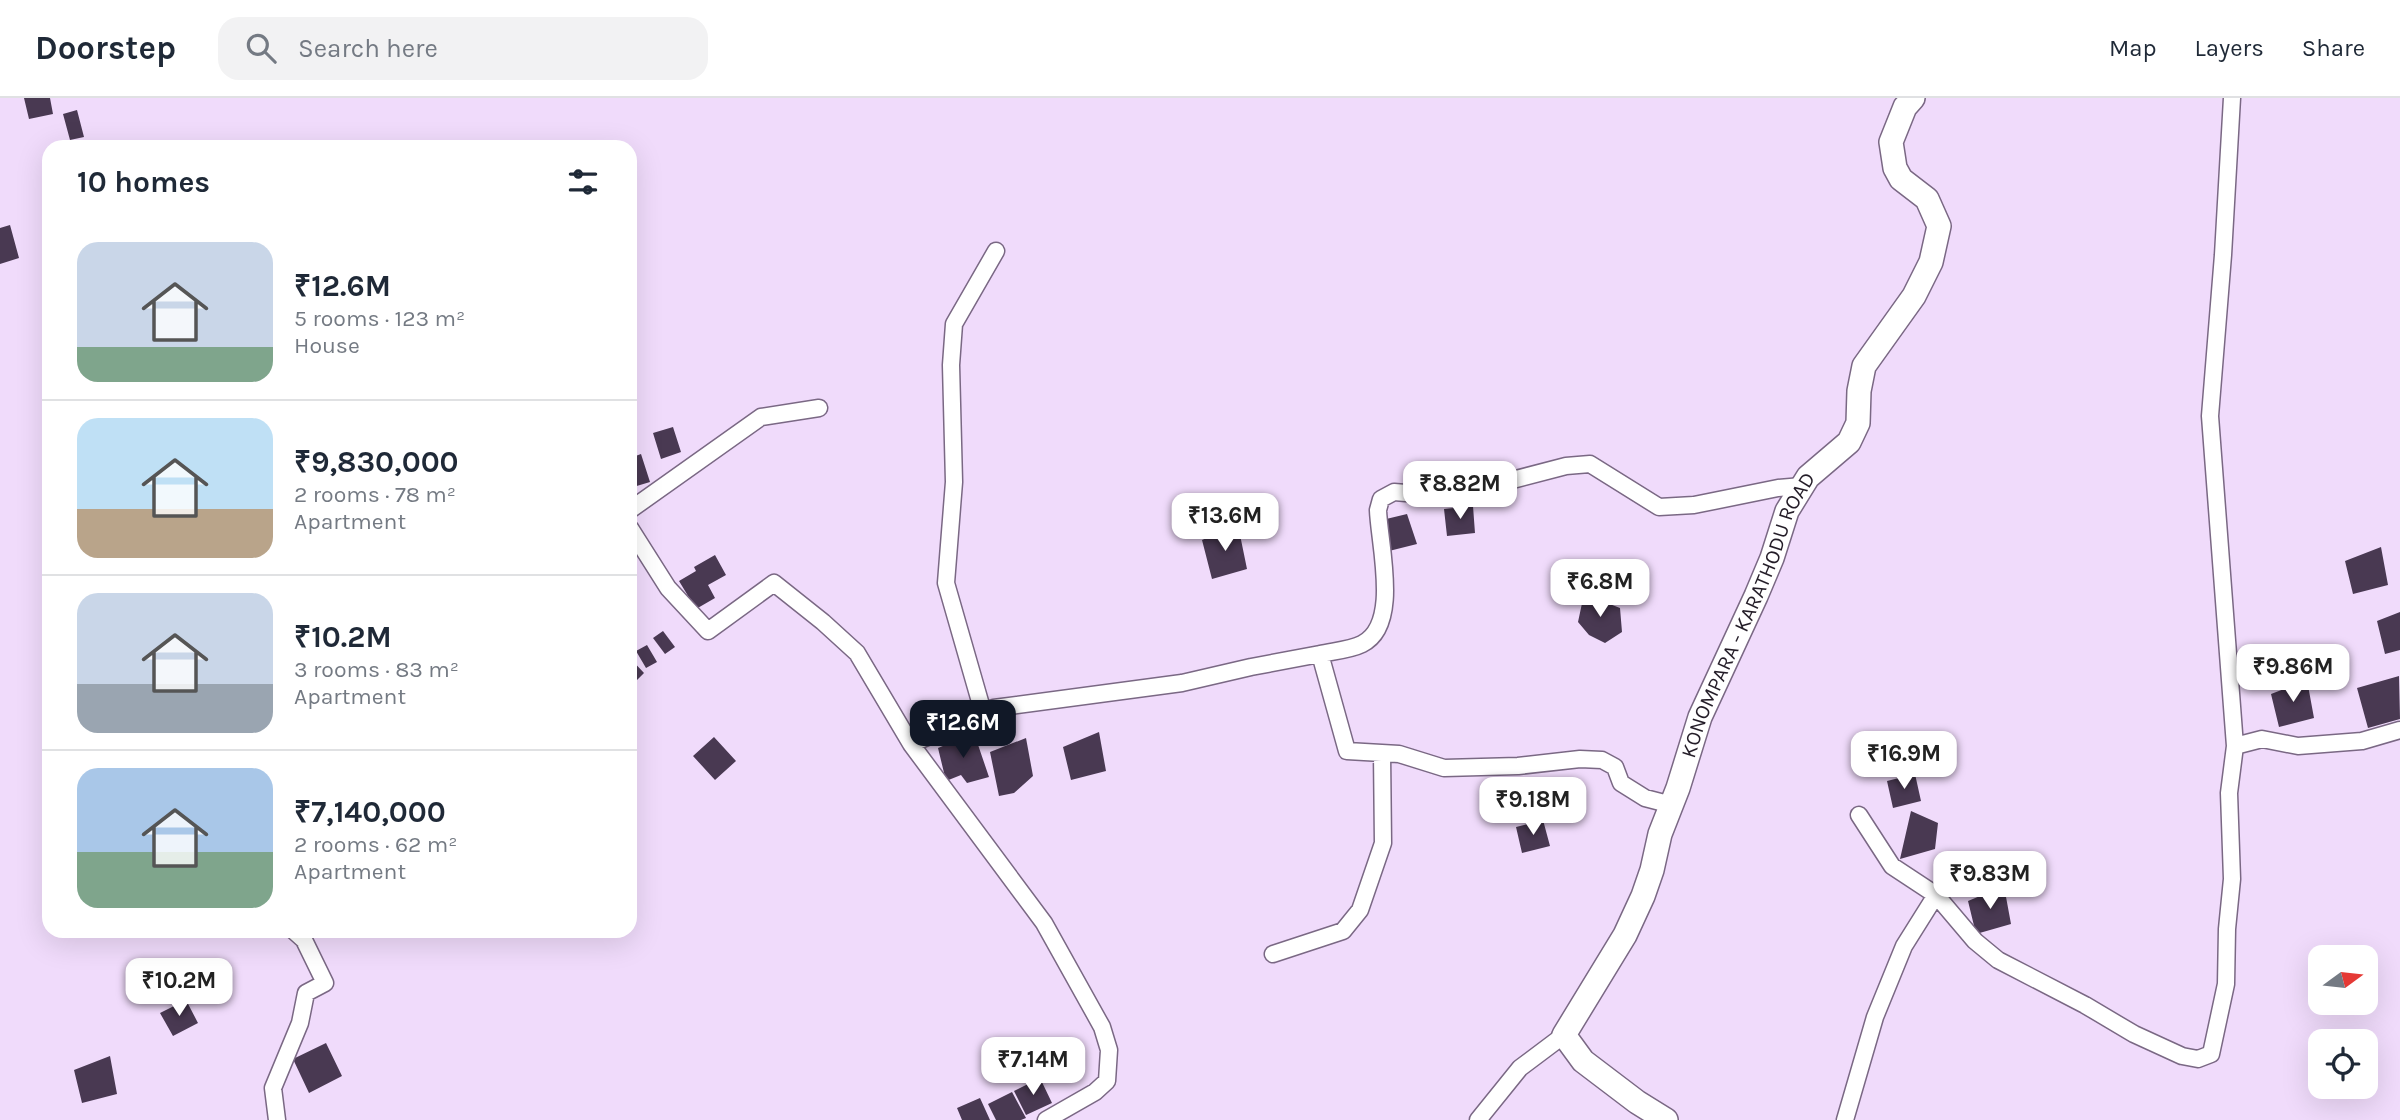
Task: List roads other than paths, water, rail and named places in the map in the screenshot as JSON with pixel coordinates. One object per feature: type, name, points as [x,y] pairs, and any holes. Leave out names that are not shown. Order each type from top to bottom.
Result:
[{"type":"main road","name":"KONOMPARA - KARATHODU ROAD","points":[[1564,1035],[1625,935],[1639,906],[1652,870],[1660,834],[1700,717],[1756,596],[1787,511],[1808,477],[1849,442],[1858,423],[1859,391],[1864,366],[1914,296],[1931,262],[1939,226],[1927,199],[1901,179],[1895,168],[1891,142],[1905,107],[1913,98]]},
{"type":"main road","points":[[1564,1035],[1583,1060],[1637,1102],[1666,1120]]},
{"type":"street","points":[[1859,815],[1892,866],[1936,895],[1975,941],[1998,960],[2134,1034],[2182,1056],[2198,1059],[2211,1054],[2226,984],[2227,929],[2232,879],[2229,793],[2235,746],[2210,416],[2232,98]]},
{"type":"street","points":[[984,712],[946,583],[954,482],[951,365],[954,324],[996,251]]},
{"type":"street","points":[[637,505],[761,417],[819,408]]},
{"type":"street","points":[[911,744],[993,708],[1182,683],[1361,645],[1372,637],[1380,624],[1385,604],[1378,510],[1381,499],[1394,492],[1430,495],[1466,492],[1566,466],[1590,464],[1659,507],[1694,505],[1778,488],[1802,486]]},
{"type":"street","points":[[637,539],[668,588],[708,631],[774,583],[857,653],[911,744],[1044,923],[1102,1027],[1109,1050],[1107,1081],[1095,1092],[1046,1120]]},
{"type":"street","points":[[1320,654],[1348,751],[1399,754],[1444,768],[1518,766],[1580,759],[1602,760],[1615,767],[1620,783],[1645,798],[1672,804]]},
{"type":"street","points":[[2235,746],[2262,739],[2298,746],[2362,741],[2400,730]]},
{"type":"street","points":[[1273,954],[1343,931],[1360,910],[1383,844],[1382,753]]},
{"type":"street","points":[[1845,1120],[1875,1017],[1904,946],[1936,895]]},
{"type":"street","points":[[278,1120],[273,1088],[300,1023],[306,993],[325,983],[302,938]]},
{"type":"street","points":[[1478,1120],[1520,1068],[1564,1035]]}]
